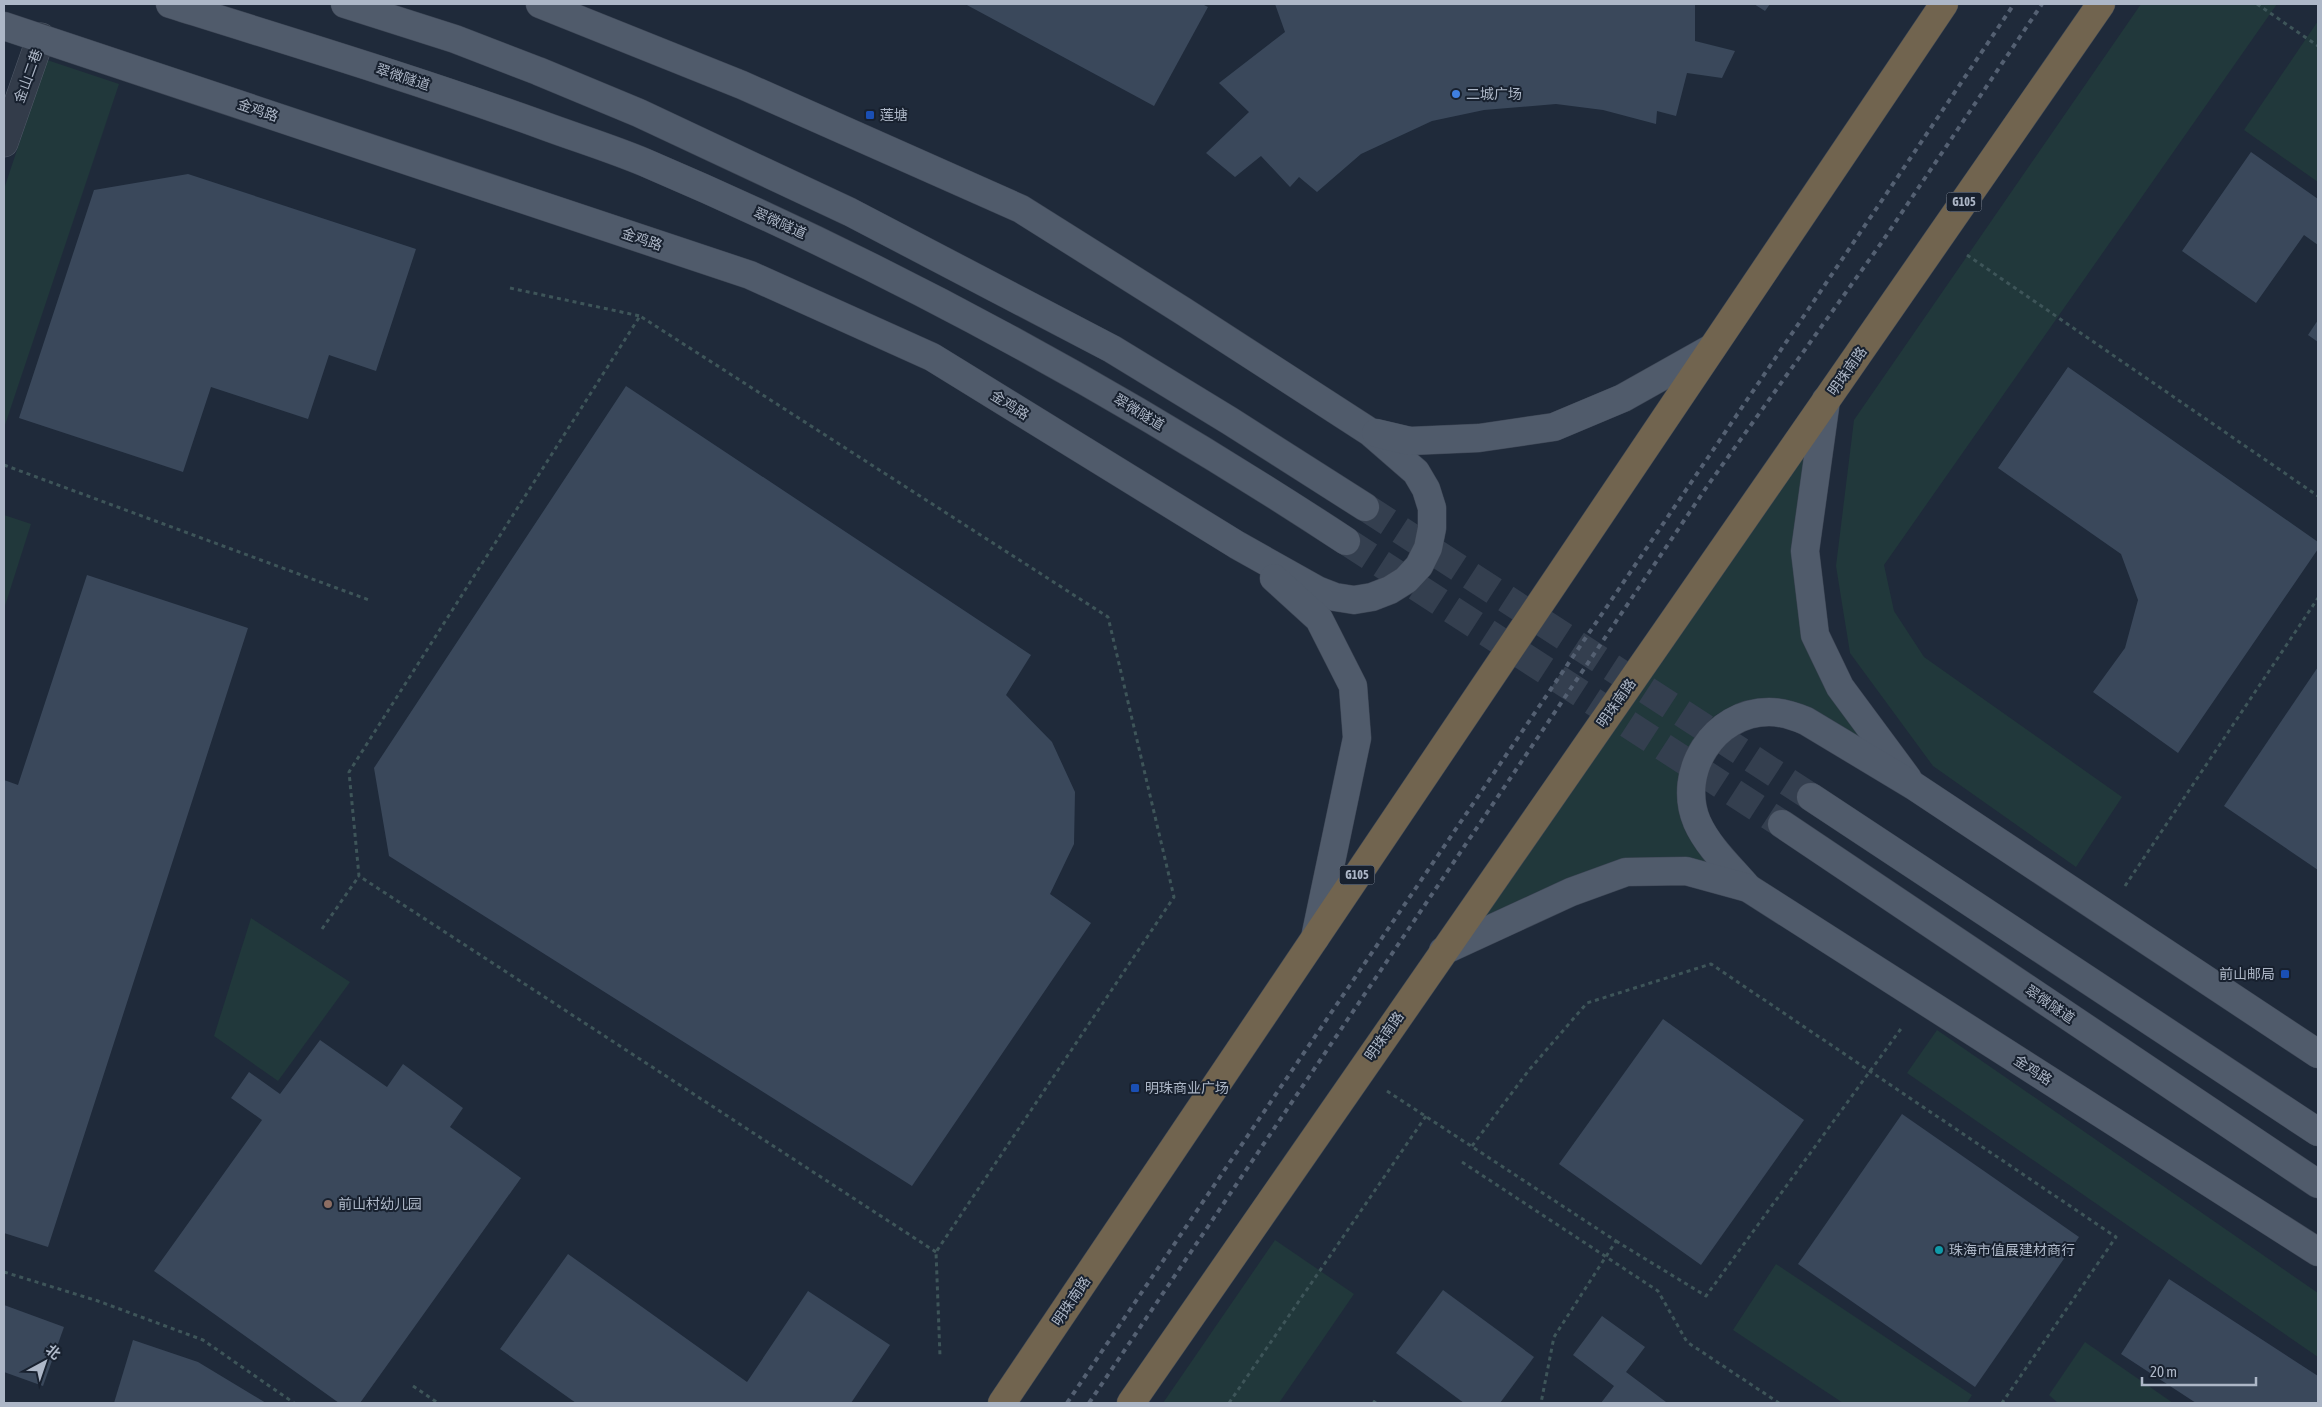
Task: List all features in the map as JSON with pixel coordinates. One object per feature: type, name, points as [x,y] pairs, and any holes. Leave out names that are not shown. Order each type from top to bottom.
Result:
[{"type":"highway","name":"明珠南路","points":[[1002,1403],[1944,4]]},
{"type":"highway","name":"明珠南路","points":[[1131,1403],[2100,4]]},
{"type":"main road","name":"翠微隧道","points":[[170,4],[463,96],[644,162],[832,247],[1095,385],[1282,498],[1346,541]]},
{"type":"main road","points":[[345,4],[455,39],[566,82],[638,113],[850,212],[1112,349],[1230,420],[1365,507]]},
{"type":"main road","points":[[540,4],[742,85],[1020,209],[1370,432],[1416,472],[1426,489],[1432,508],[1432,528],[1428,548],[1418,566],[1406,580],[1390,590],[1372,597],[1354,600],[1335,597],[1317,590],[1237,545]]},
{"type":"main road","name":"金鸡路","points":[[4,26],[42,37],[750,275],[932,357],[1237,545]]},
{"type":"main road","points":[[1370,432],[1410,440],[1479,438],[1554,426],[1624,398],[1712,348]]},
{"type":"main road","points":[[1826,400],[1805,551],[1815,635],[1840,687],[1914,786]]},
{"type":"main road","points":[[1237,545],[1319,619],[1353,686],[1357,738],[1315,938]]},
{"type":"main road","points":[[1748,888],[1708,840],[1697,822],[1692,803],[1691,783],[1695,764],[1704,746],[1717,732],[1733,721],[1751,714],[1769,712],[1788,714],[1806,720],[1914,786],[2318,1054]]},
{"type":"main road","points":[[1811,798],[2318,1132]]},
{"type":"main road","name":"翠微隧道","points":[[1782,824],[2318,1184]]},
{"type":"main road","points":[[1443,951],[1571,892],[1626,872],[1686,871],[1748,888]]},
{"type":"main road","name":"金鸡路","points":[[1748,888],[2318,1252]]},
{"type":"lane","name":"金山二巷","points":[[4,143],[42,37]]},
{"type":"path","points":[[2257,4],[2318,46]]},
{"type":"path","points":[[1940,237],[2318,496]]},
{"type":"path","points":[[510,288],[640,316],[1108,618],[1174,897],[936,1252],[940,1356]]},
{"type":"path","points":[[322,930],[360,876],[348,772],[640,316]]},
{"type":"path","points":[[4,465],[369,600]]},
{"type":"path","points":[[2106,914],[2318,598]]},
{"type":"path","points":[[360,876],[936,1252]]},
{"type":"path","points":[[1472,1146],[1529,1070],[1587,1003],[1711,964],[2116,1237],[2002,1403]]},
{"type":"path","points":[[1359,1073],[1616,1241],[1706,1296],[1922,999]]},
{"type":"path","points":[[1229,1403],[1426,1116]]},
{"type":"path","points":[[1462,1162],[1658,1291],[1687,1342],[1779,1403]]},
{"type":"path","points":[[1541,1403],[1554,1337],[1616,1241]]},
{"type":"path","points":[[4,1272],[98,1301],[203,1340],[294,1403]]},
{"type":"path","points":[[413,1386],[438,1403]]},
{"type":"green space","points":[[2141,4],[2277,4],[1884,565],[1894,611],[1924,657],[2122,797],[2076,867],[1933,766],[1850,653],[1836,566],[1854,420]]},
{"type":"green space","points":[[2318,21],[2318,182],[2244,130]]},
{"type":"green space","points":[[47,60],[119,84],[4,428],[4,189]]},
{"type":"green space","points":[[1811,438],[1804,633],[1881,759],[1746,702],[1716,715],[1693,742],[1681,777],[1726,873],[1685,857],[1622,859],[1466,931]]},
{"type":"green space","points":[[4,515],[31,524],[4,609]]},
{"type":"green space","points":[[251,918],[350,982],[278,1081],[214,1036]]},
{"type":"green space","points":[[1937,1030],[2318,1293],[2318,1357],[1907,1073]]},
{"type":"green space","points":[[1275,1240],[1354,1294],[1279,1403],[1163,1403]]},
{"type":"green space","points":[[1776,1264],[1972,1395],[1967,1403],[1843,1403],[1733,1330]]},
{"type":"green space","points":[[2085,1342],[2173,1403],[2058,1403],[2049,1395]]},
{"type":"building","points":[[965,4],[1202,4],[1208,7],[1154,106]]},
{"type":"building","name":"二城广场","points":[[1275,4],[1695,4],[1695,41],[1735,51],[1722,78],[1687,73],[1676,116],[1657,111],[1656,124],[1603,110],[1556,104],[1484,110],[1432,121],[1361,154],[1317,192],[1299,177],[1290,187],[1261,156],[1235,177],[1206,153],[1249,112],[1219,83],[1285,32]]},
{"type":"building","points":[[1754,4],[1770,4],[1765,11]]},
{"type":"building","points":[[2251,152],[2318,199],[2318,245],[2304,235],[2256,303],[2182,251]]},
{"type":"building","points":[[188,174],[416,249],[376,371],[329,355],[308,419],[211,387],[183,472],[19,418],[94,190]]},
{"type":"building","points":[[2318,320],[2318,342],[2308,335]]},
{"type":"building","points":[[2068,367],[2318,542],[2318,549],[2178,753],[2093,692],[2125,648],[2138,600],[2121,554],[1998,468]]},
{"type":"building","points":[[626,386],[1031,655],[1006,695],[1052,742],[1075,792],[1074,844],[1050,894],[1091,923],[912,1186],[389,856],[374,768]]},
{"type":"building","points":[[87,575],[248,628],[48,1247],[4,1233],[4,780],[18,785]]},
{"type":"building","points":[[2318,667],[2318,870],[2224,806]]},
{"type":"building","points":[[1663,1019],[1804,1120],[1701,1265],[1559,1164]]},
{"type":"building","points":[[320,1040],[387,1087],[403,1064],[463,1108],[450,1127],[521,1178],[360,1403],[339,1403],[154,1271],[262,1120],[231,1098],[249,1072],[280,1094]]},
{"type":"building","name":"珠海市值展建材商行","points":[[1902,1114],[2079,1237],[1975,1387],[1798,1264]]},
{"type":"building","points":[[568,1254],[747,1382],[808,1291],[890,1345],[851,1403],[576,1403],[500,1349]]},
{"type":"building","points":[[2169,1279],[2318,1376],[2318,1403],[2196,1403],[2121,1354]]},
{"type":"building","points":[[1443,1290],[1534,1357],[1500,1403],[1464,1403],[1396,1353]]},
{"type":"building","points":[[4,1305],[64,1327],[43,1386],[4,1372]]},
{"type":"building","points":[[1602,1316],[1645,1347],[1626,1372],[1665,1403],[1601,1403],[1614,1386],[1573,1355]]},
{"type":"building","points":[[133,1340],[198,1362],[266,1403],[114,1403]]},
{"type":"tunnel","points":[[1365,507],[1811,797]]},
{"type":"tunnel","points":[[1346,541],[1782,824]]},
{"type":"railway","points":[[1067,1403],[2014,4]]},
{"type":"railway","points":[[1089,1403],[1708,485],[1882,242],[2042,4]]},
{"type":"place","name":"二城广场","points":[[1456,94]]},
{"type":"place","name":"莲塘","points":[[870,115]]},
{"type":"place","name":"前山邮局","points":[[2285,974]]},
{"type":"place","name":"明珠商业广场","points":[[1135,1088]]},
{"type":"place","name":"前山村幼儿园","points":[[328,1204]]},
{"type":"place","name":"珠海市值展建材商行","points":[[1939,1250]]}]
